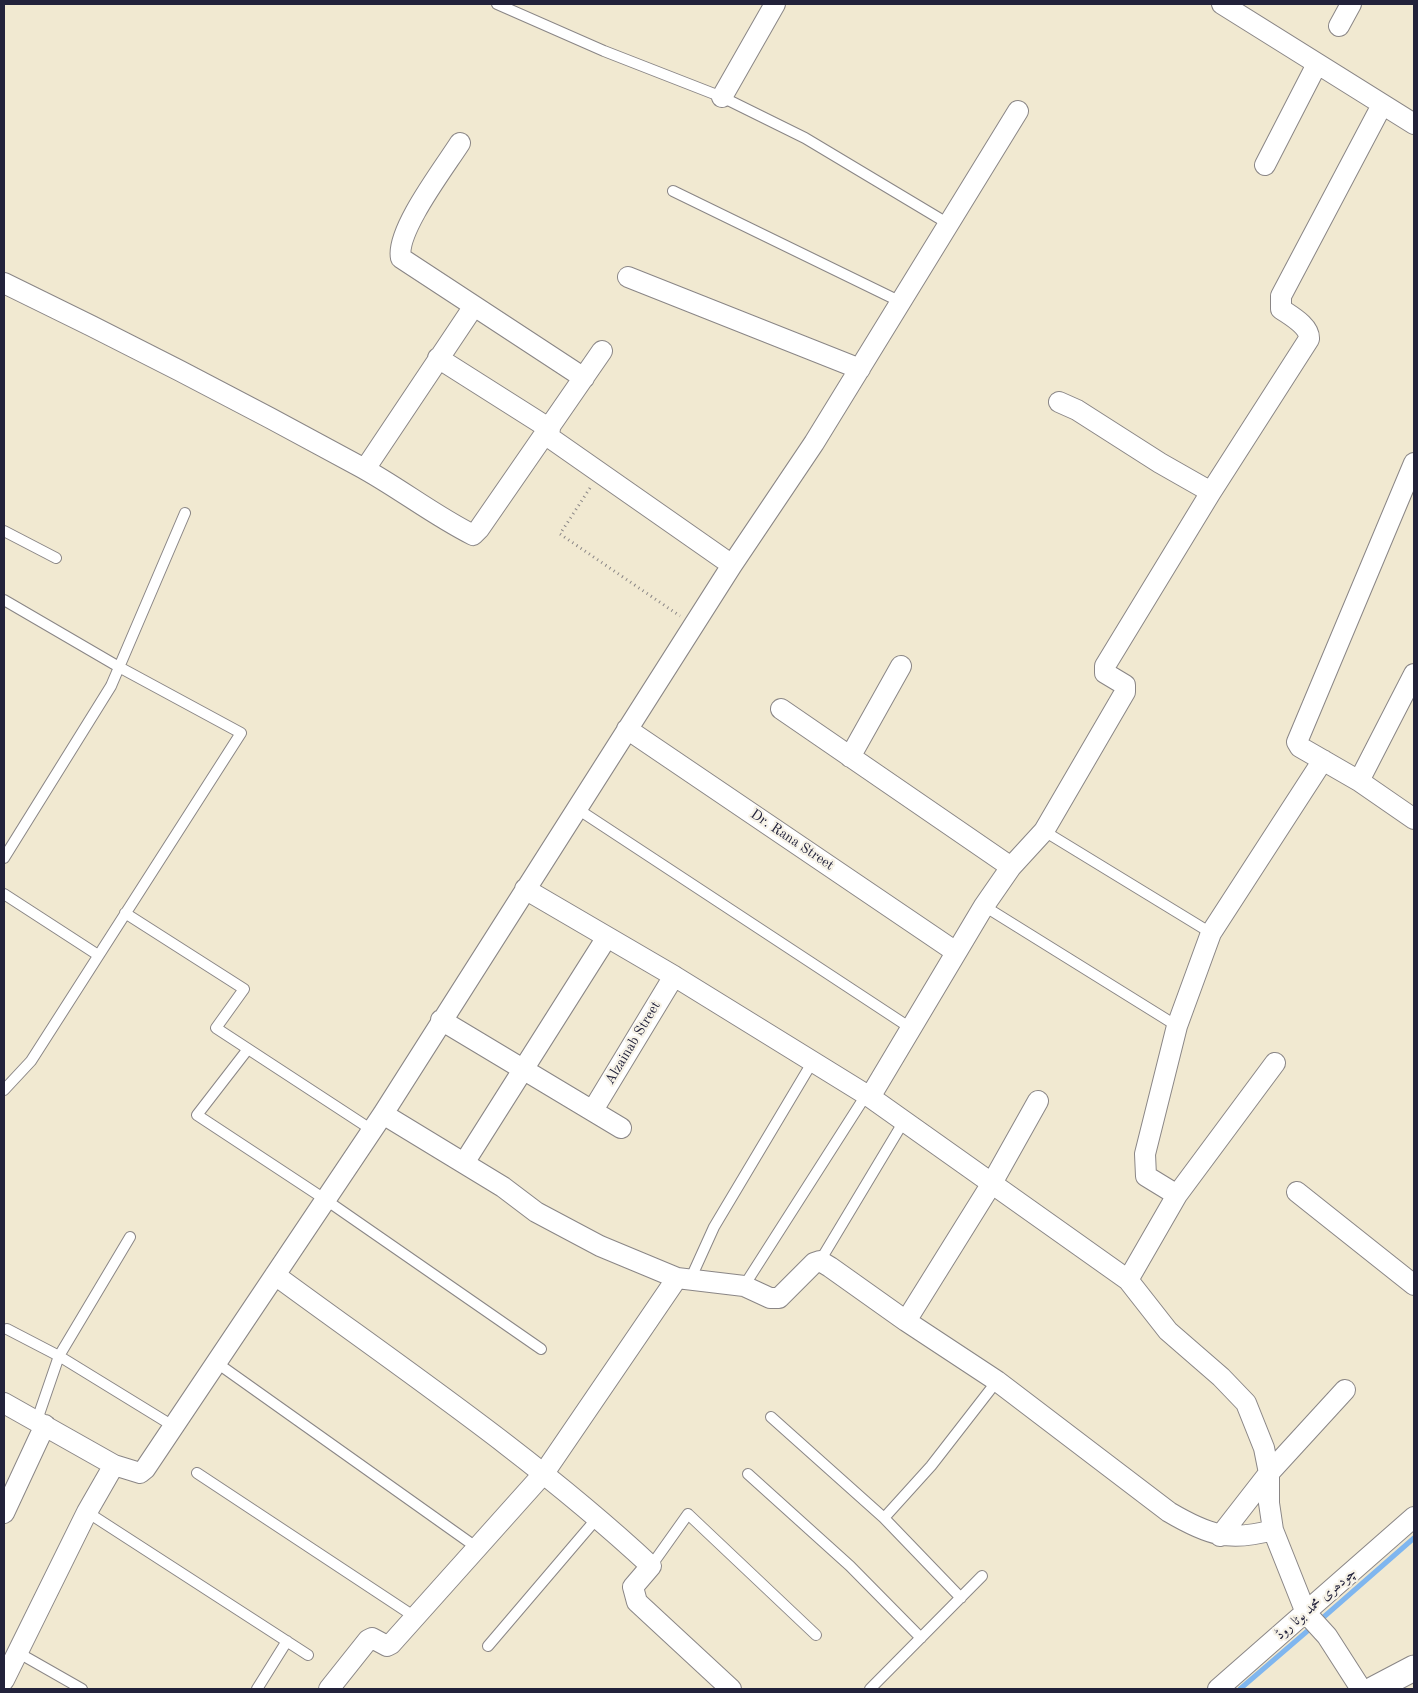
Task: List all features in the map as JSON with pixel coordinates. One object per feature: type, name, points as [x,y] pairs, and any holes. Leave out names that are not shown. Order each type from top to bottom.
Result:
[{"type":"street","points":[[722,97],[775,4]]},
{"type":"street","points":[[1223,4],[1414,124]]},
{"type":"street","points":[[1339,26],[1352,4]]},
{"type":"street","points":[[1265,165],[1317,64]]},
{"type":"street","points":[[868,1096],[912,1029],[984,906],[1011,867],[1044,831],[1125,692],[1125,686],[1105,673],[1105,666],[1211,492],[1309,339],[1309,333],[1306,328],[1281,309],[1281,296],[1382,105]]},
{"type":"street","points":[[4,1402],[114,1465],[140,1473],[217,1363],[383,1114],[732,565],[814,443],[901,302],[947,223],[1018,111]]},
{"type":"street","points":[[460,144],[413,216],[399,250],[401,258],[584,378]]},
{"type":"street","points":[[628,276],[860,369]]},
{"type":"street","points":[[4,282],[126,342],[365,469],[473,535],[548,432],[602,351]]},
{"type":"street","points":[[365,469],[474,306]]},
{"type":"street","points":[[438,358],[548,432],[600,473],[732,565]]},
{"type":"street","points":[[1059,402],[1077,410],[1160,463],[1211,492]]},
{"type":"street","points":[[1414,462],[1297,742],[1300,746],[1359,780],[1414,818]]},
{"type":"street","points":[[850,757],[901,666]]},
{"type":"street","points":[[1359,780],[1414,674]]},
{"type":"street","points":[[781,710],[1011,867]]},
{"type":"street","name":"Dr. Rana Street","points":[[627,729],[956,952]]},
{"type":"street","points":[[1177,1195],[1146,1176],[1145,1154],[1177,1026],[1211,933],[1323,760]]},
{"type":"street","points":[[525,889],[674,976],[868,1096],[1128,1280],[1168,1331],[1246,1403],[1264,1448],[1269,1473],[1269,1503],[1273,1530],[1306,1613],[1327,1636],[1361,1689]]},
{"type":"street","points":[[464,1163],[607,937]]},
{"type":"street","name":"Alzainab Street","points":[[593,1110],[674,976]]},
{"type":"street","points":[[441,1020],[621,1128]]},
{"type":"street","points":[[1128,1280],[1177,1195],[1276,1063]]},
{"type":"street","points":[[906,1321],[992,1183],[1038,1101]]},
{"type":"street","points":[[383,1114],[503,1187],[536,1212],[600,1246],[684,1279],[744,1286],[770,1298],[779,1298],[806,1270],[820,1261],[997,1381],[1169,1512],[1197,1528],[1220,1536],[1250,1537],[1273,1530]]},
{"type":"street","points":[[1297,1192],[1414,1285]]},
{"type":"street","points":[[275,1274],[544,1473],[598,1517],[651,1566],[633,1587],[637,1602],[731,1689]]},
{"type":"street","points":[[329,1689],[368,1640],[372,1638],[387,1646],[392,1644],[476,1547],[544,1473],[684,1279]]},
{"type":"street","points":[[1220,1536],[1269,1473],[1345,1390]]},
{"type":"street","points":[[4,1513],[41,1423]]},
{"type":"street","points":[[5,1674],[87,1512],[114,1465]]},
{"type":"street","name":"چودھری محمد بوٹا روڈ","points":[[1218,1689],[1414,1517]]},
{"type":"street","points":[[1374,1689],[1414,1668]]},
{"type":"lane","points":[[497,4],[604,51],[722,97],[805,138],[947,223]]},
{"type":"lane","points":[[673,191],[901,302]]},
{"type":"lane","points":[[4,858],[111,686],[185,513]]},
{"type":"lane","points":[[4,532],[56,558]]},
{"type":"lane","points":[[4,600],[119,667],[241,733],[31,1061],[4,1090]]},
{"type":"lane","points":[[576,808],[912,1029]]},
{"type":"lane","points":[[1044,831],[1211,933]]},
{"type":"lane","points":[[4,894],[98,955]]},
{"type":"lane","points":[[984,906],[1177,1026]]},
{"type":"lane","points":[[125,913],[244,989],[216,1028],[372,1130]]},
{"type":"lane","points":[[248,1049],[197,1115],[326,1200],[541,1349]]},
{"type":"lane","points":[[684,1279],[813,1061]]},
{"type":"lane","points":[[744,1286],[868,1096]]},
{"type":"lane","points":[[820,1261],[904,1121]]},
{"type":"lane","points":[[41,1423],[59,1356],[130,1237]]},
{"type":"lane","points":[[7,1329],[59,1356],[173,1426]]},
{"type":"lane","points":[[217,1363],[476,1547]]},
{"type":"lane","points":[[884,1518],[931,1466],[997,1381]]},
{"type":"lane","points":[[771,1417],[884,1518],[961,1598]]},
{"type":"lane","points":[[197,1473],[415,1617]]},
{"type":"lane","points":[[748,1474],[850,1566],[921,1638]]},
{"type":"lane","points":[[87,1512],[308,1655]]},
{"type":"lane","points":[[651,1566],[688,1514],[816,1635]]},
{"type":"lane","points":[[488,1646],[598,1517]]},
{"type":"lane","points":[[870,1689],[982,1576]]},
{"type":"lane","points":[[257,1689],[287,1641]]},
{"type":"lane","points":[[17,1652],[82,1689]]},
{"type":"path","points":[[600,473],[560,534],[694,625]]},
{"type":"waterway","points":[[1318,1622],[1414,1538]]},
{"type":"waterway","points":[[1240,1689],[1312,1627]]}]
